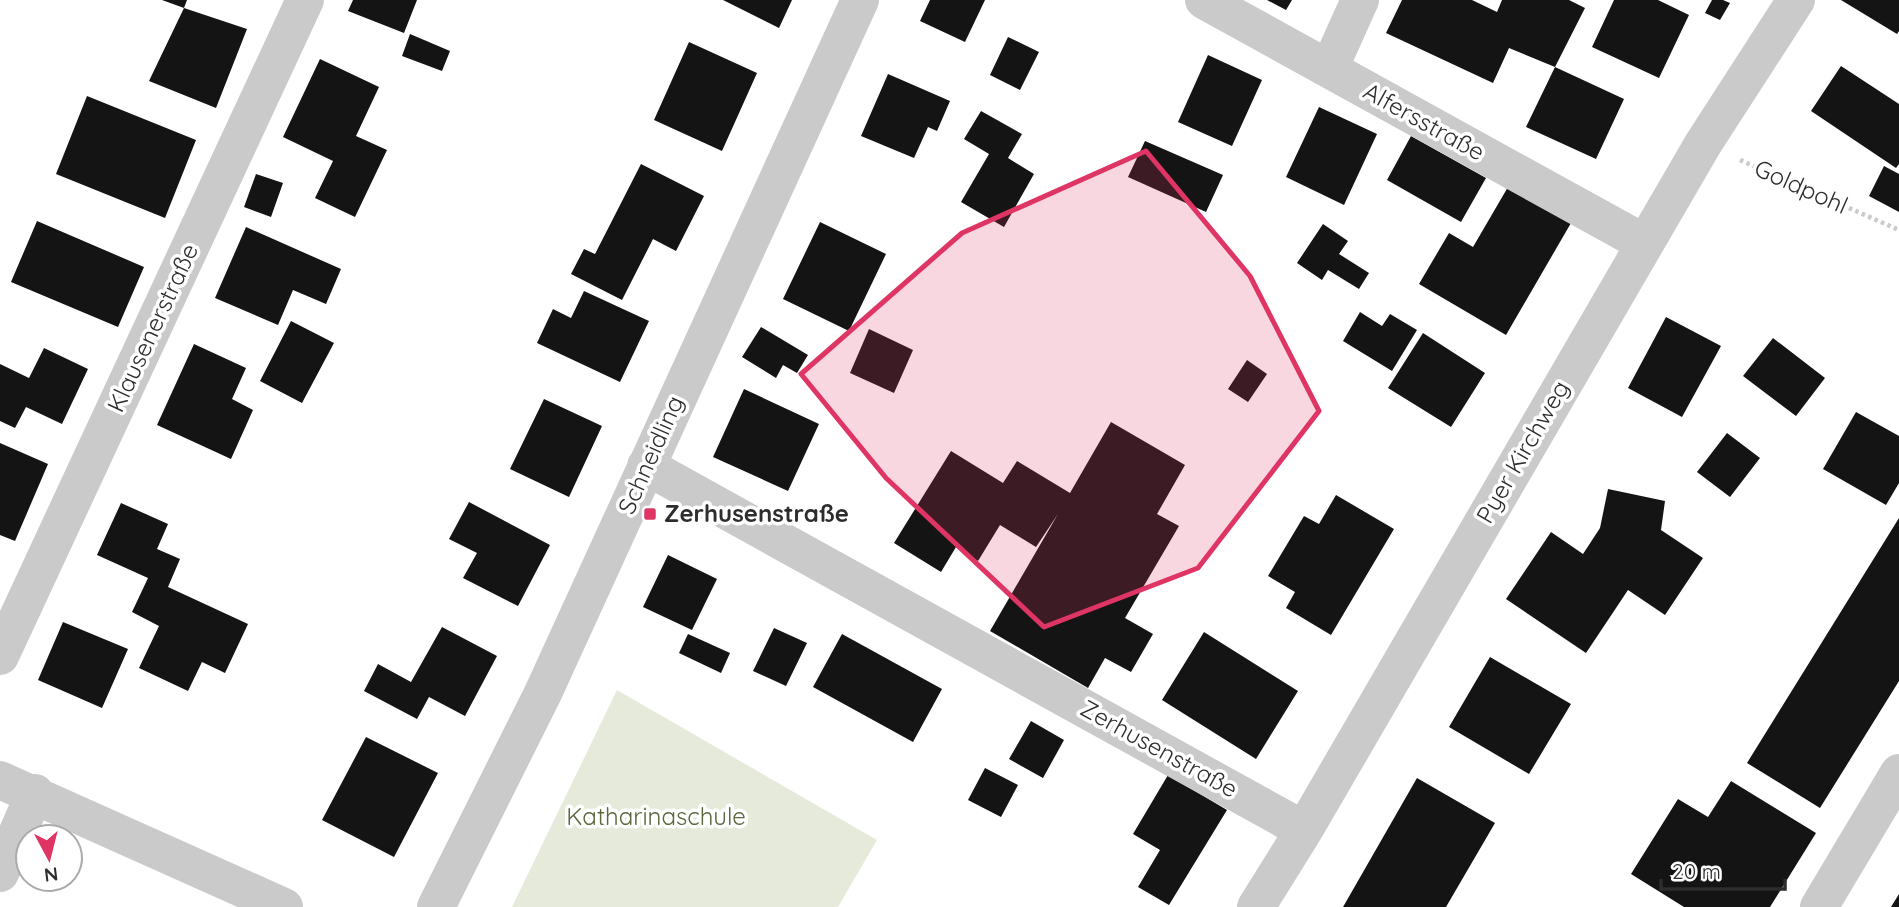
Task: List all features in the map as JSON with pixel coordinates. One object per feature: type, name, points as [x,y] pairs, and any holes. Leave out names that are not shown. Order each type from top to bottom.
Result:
[{"type":"street","name":"Klausenerstraße","points":[[0,656],[305,0]]},
{"type":"street","name":"Schneidling","points":[[436,907],[543,693],[860,0]]},
{"type":"street","name":"Alfersstraße","points":[[1204,0],[1644,243]]},
{"type":"street","points":[[1329,69],[1360,0]]},
{"type":"street","name":"Pyer Kirchweg","points":[[1256,907],[1304,830],[1703,144],[1797,0]]},
{"type":"street","name":"Zerhusenstraße","points":[[646,466],[1304,830]]},
{"type":"street","points":[[1819,907],[1899,773]]},
{"type":"street","points":[[0,873],[17,786],[284,907]]},
{"type":"path","name":"Goldpohl","points":[[1703,144],[1899,230]]},
{"type":"highlighted area","points":[[1146,151],[1250,276],[1319,411],[1198,568],[1044,627],[886,478],[801,374],[962,233]]},
{"type":"green space","name":"Katharinaschule","points":[[617,690],[877,840],[838,907],[512,907]]},
{"type":"building","points":[[162,0],[187,0],[184,8]]},
{"type":"building","points":[[353,0],[417,0],[404,33],[348,11]]},
{"type":"building","points":[[723,0],[792,0],[779,28]]},
{"type":"building","points":[[930,0],[985,0],[965,42],[920,21]]},
{"type":"building","points":[[1267,0],[1292,0],[1286,10]]},
{"type":"building","points":[[1402,0],[1472,0],[1497,12],[1502,0],[1569,0],[1585,8],[1555,67],[1509,48],[1493,83],[1386,33]]},
{"type":"building","points":[[1614,0],[1658,0],[1689,15],[1659,78],[1592,47]]},
{"type":"building","points":[[1712,0],[1730,3],[1720,20],[1705,13]]},
{"type":"building","points":[[1841,0],[1899,0],[1899,31],[1897,34]]},
{"type":"building","points":[[184,8],[247,29],[216,108],[149,81]]},
{"type":"building","points":[[410,34],[450,51],[442,71],[402,56]]},
{"type":"building","points":[[1008,37],[1039,52],[1020,90],[990,75]]},
{"type":"building","points":[[689,42],[757,73],[722,151],[654,120]]},
{"type":"building","points":[[1208,55],[1262,80],[1232,146],[1178,122]]},
{"type":"building","points":[[320,59],[379,87],[356,136],[387,150],[355,217],[315,198],[333,161],[283,137]]},
{"type":"building","points":[[1841,66],[1899,104],[1899,164],[1896,168],[1811,111]]},
{"type":"building","points":[[1555,67],[1624,99],[1596,159],[1526,127]]},
{"type":"building","points":[[888,74],[950,101],[937,131],[928,127],[914,158],[861,136]]},
{"type":"building","points":[[87,96],[196,140],[165,218],[56,174]]},
{"type":"building","points":[[1319,107],[1377,134],[1344,205],[1286,177]]},
{"type":"building","points":[[981,111],[1022,134],[1008,158],[1034,174],[1004,227],[961,202],[989,154],[964,139]]},
{"type":"building","points":[[1411,136],[1486,178],[1461,222],[1387,180]]},
{"type":"building","points":[[1145,141],[1223,175],[1206,212],[1128,177]]},
{"type":"building","points":[[641,164],[704,196],[676,251],[653,239],[622,300],[571,274],[584,249],[595,254]]},
{"type":"building","points":[[1884,166],[1899,174],[1899,212],[1869,196]]},
{"type":"building","points":[[256,174],[283,183],[271,217],[244,207]]},
{"type":"building","points":[[1508,187],[1571,223],[1506,335],[1419,284],[1449,233],[1473,247]]},
{"type":"building","points":[[37,221],[144,267],[118,327],[11,282]]},
{"type":"building","points":[[820,222],[886,254],[849,331],[783,299]]},
{"type":"building","points":[[1323,224],[1348,241],[1339,254],[1369,273],[1359,289],[1328,270],[1322,280],[1297,263]]},
{"type":"building","points":[[246,227],[341,269],[326,304],[293,290],[278,325],[215,298]]},
{"type":"building","points":[[584,291],[649,321],[620,382],[537,343],[553,309],[571,318]]},
{"type":"building","points":[[1360,312],[1382,326],[1390,314],[1417,330],[1392,371],[1343,341]]},
{"type":"building","points":[[1666,317],[1721,346],[1682,417],[1628,388]]},
{"type":"building","points":[[291,321],[334,343],[302,403],[260,381]]},
{"type":"building","points":[[761,327],[808,355],[797,373],[783,365],[776,378],[742,357]]},
{"type":"building","points":[[869,329],[913,350],[894,393],[850,373]]},
{"type":"building","points":[[1423,333],[1485,373],[1451,427],[1388,388]]},
{"type":"building","points":[[1773,338],[1825,378],[1796,416],[1743,376]]},
{"type":"building","points":[[194,344],[246,368],[232,399],[253,410],[231,459],[157,425]]},
{"type":"building","points":[[44,348],[88,369],[62,424],[26,407],[15,428],[0,421],[0,364],[29,378]]},
{"type":"building","points":[[1247,360],[1267,374],[1248,402],[1228,389]]},
{"type":"building","points":[[744,389],[819,424],[788,491],[713,457]]},
{"type":"building","points":[[544,399],[602,426],[569,497],[510,469]]},
{"type":"building","points":[[1856,412],[1899,436],[1899,483],[1886,505],[1823,469]]},
{"type":"building","points":[[1111,422],[1185,465],[1157,514],[1179,526],[1125,618],[1153,634],[1131,672],[1105,658],[1088,688],[990,631],[1058,514],[1036,547],[1000,525],[978,561],[956,547],[941,572],[894,543],[951,451],[1003,483],[1017,461],[1070,493]]},
{"type":"building","points":[[1727,433],[1760,458],[1730,497],[1697,472]]},
{"type":"building","points":[[0,443],[48,464],[15,541],[0,535]]},
{"type":"building","points":[[1608,489],[1665,501],[1661,530],[1703,558],[1665,615],[1628,590],[1586,653],[1506,599],[1551,532],[1583,554],[1600,528]]},
{"type":"building","points":[[1336,495],[1394,529],[1331,635],[1286,608],[1295,592],[1268,576],[1304,516],[1319,524]]},
{"type":"building","points":[[469,502],[550,545],[518,606],[463,578],[477,553],[449,539]]},
{"type":"building","points":[[121,503],[168,524],[157,549],[180,559],[168,587],[248,624],[225,673],[202,662],[188,691],[139,668],[159,626],[132,612],[148,578],[97,555]]},
{"type":"building","points":[[1899,518],[1899,681],[1820,808],[1747,763]]},
{"type":"building","points":[[668,555],[717,579],[692,630],[643,607]]},
{"type":"building","points":[[63,622],[128,649],[102,708],[38,680]]},
{"type":"building","points":[[442,627],[497,656],[465,716],[429,697],[417,719],[364,691],[378,664],[411,682]]},
{"type":"building","points":[[774,628],[807,643],[786,686],[753,671]]},
{"type":"building","points":[[1204,632],[1298,691],[1256,759],[1162,700]]},
{"type":"building","points":[[688,634],[730,653],[721,673],[679,653]]},
{"type":"building","points":[[842,634],[942,689],[913,742],[813,687]]},
{"type":"building","points":[[1490,657],[1571,704],[1529,774],[1449,727]]},
{"type":"building","points":[[1031,721],[1064,740],[1043,778],[1009,759]]},
{"type":"building","points":[[366,737],[438,773],[394,857],[322,820]]},
{"type":"building","points":[[985,768],[1018,785],[1001,817],[968,800]]},
{"type":"building","points":[[1168,775],[1227,810],[1169,905],[1138,887],[1160,850],[1133,834]]},
{"type":"building","points":[[1417,778],[1495,823],[1446,907],[1343,907]]},
{"type":"building","points":[[1731,781],[1816,833],[1770,907],[1684,907],[1631,874],[1678,799],[1708,817]]},
{"type":"building","points":[[1899,894],[1899,907],[1891,907]]},
{"type":"place","name":"Zerhusenstraße","points":[[650,514]]}]
